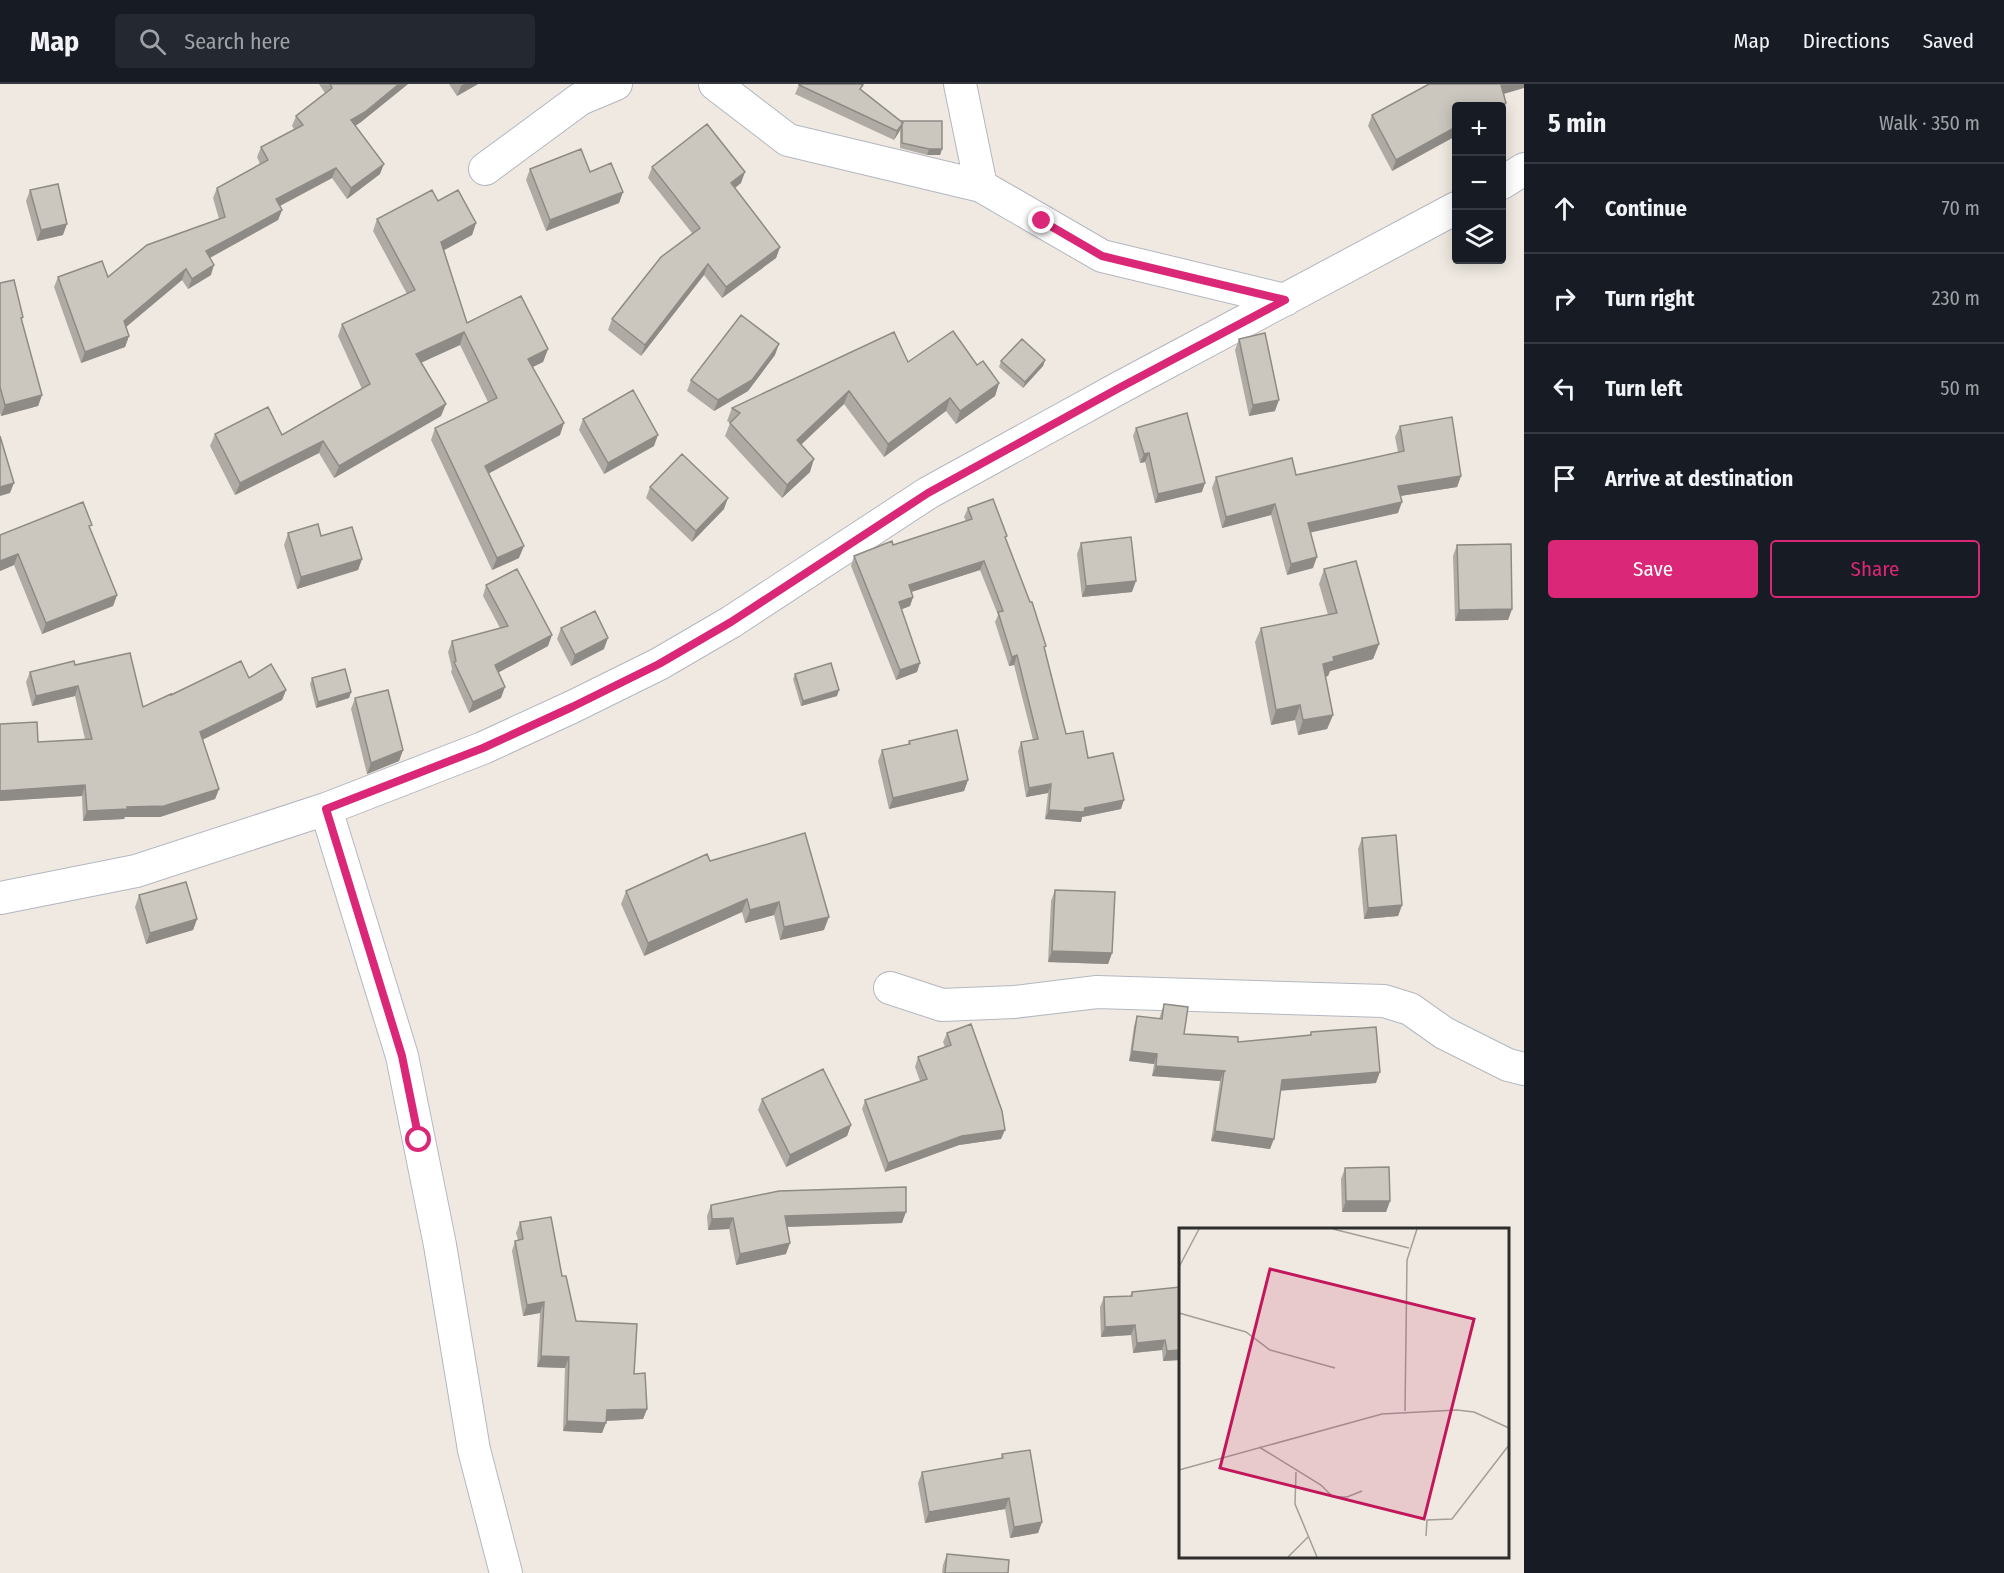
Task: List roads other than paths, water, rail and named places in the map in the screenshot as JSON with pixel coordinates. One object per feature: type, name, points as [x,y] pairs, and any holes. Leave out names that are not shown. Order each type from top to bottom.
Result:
[{"type":"street","points":[[485,169],[580,99],[616,84]]},
{"type":"street","points":[[715,84],[788,140],[981,186],[1102,256],[1285,300]]},
{"type":"street","points":[[960,84],[981,186]]},
{"type":"street","points":[[1506,181],[1524,170]]},
{"type":"street","points":[[0,898],[136,871],[326,809],[483,748],[572,707],[659,664],[731,622],[928,493],[1452,210]]},
{"type":"street","points":[[326,809],[402,1056],[440,1245],[474,1450],[506,1573]]},
{"type":"street","points":[[890,988],[942,1005],[1014,1002],[1097,992],[1384,1001],[1410,1009],[1444,1033],[1508,1065],[1524,1069]]}]
